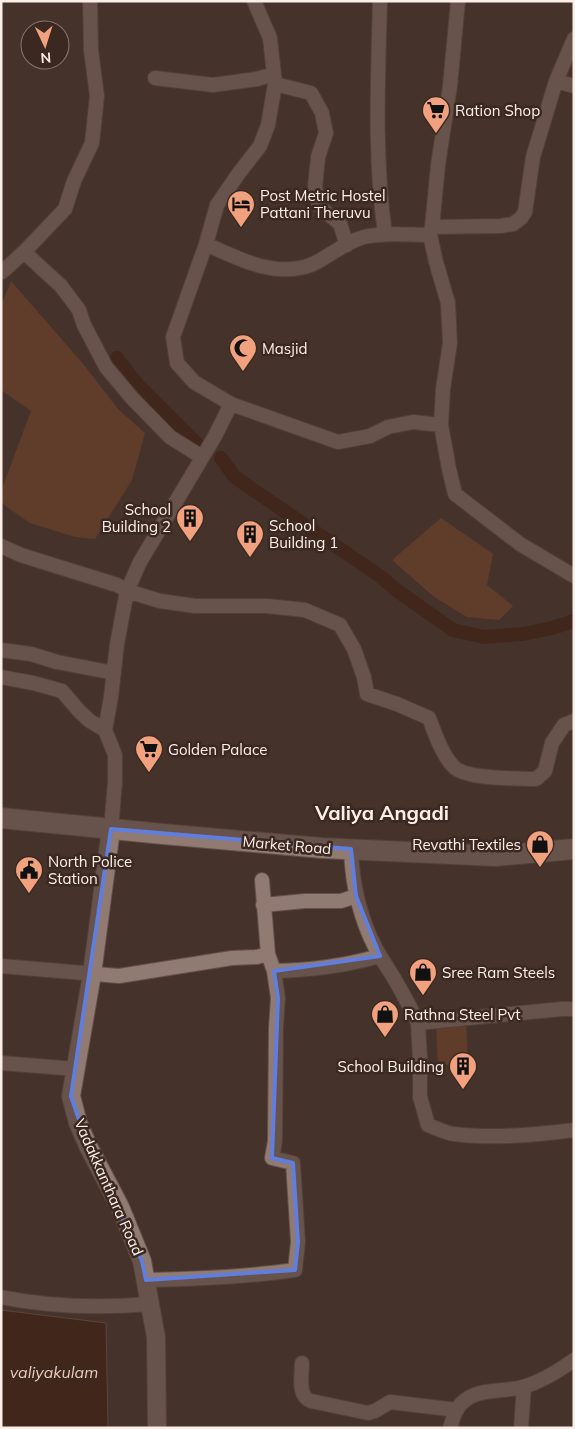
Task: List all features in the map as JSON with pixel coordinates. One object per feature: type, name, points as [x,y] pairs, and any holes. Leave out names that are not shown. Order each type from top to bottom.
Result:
[{"type":"main road","name":"Market Road","points":[[1,818],[322,848],[495,856],[574,848]]},
{"type":"street","points":[[2,272],[65,209],[74,181],[92,143],[97,96],[91,50],[90,1]]},
{"type":"street","points":[[254,1],[270,38],[275,79],[268,124],[260,146],[217,205],[206,244],[173,337],[177,363],[194,382],[231,404],[338,442],[370,436],[388,427],[413,422],[441,424]]},
{"type":"street","points":[[380,1],[377,121],[380,200],[385,234]]},
{"type":"street","points":[[458,1],[450,86],[438,165],[431,231],[436,262],[448,303],[450,343],[443,389],[441,424],[449,469],[455,494],[520,544],[574,576]]},
{"type":"street","points":[[206,244],[248,263],[275,268],[297,269],[314,263],[332,252],[364,238],[385,234],[513,224],[525,212],[533,157],[556,81],[574,39]]},
{"type":"street","points":[[155,78],[213,85],[257,79],[275,79],[311,92],[322,113],[326,133],[318,157],[315,187],[319,206],[340,224],[347,245]]},
{"type":"street","points":[[556,81],[574,86]]},
{"type":"street","points":[[24,252],[61,286],[79,310],[84,325],[111,373],[170,437],[202,457]]},
{"type":"street","points":[[111,829],[115,755],[105,730],[117,644],[127,591],[140,562],[231,404]]},
{"type":"street","points":[[1,546],[21,555],[117,584],[127,591],[160,601],[195,606],[266,606],[305,610],[340,625],[354,649],[364,677],[367,694],[397,704],[429,718],[442,748],[454,768],[477,776],[536,779],[544,771],[552,743],[564,726],[574,721]]},
{"type":"street","points":[[1,650],[31,654],[57,662],[114,673]]},
{"type":"street","points":[[1,677],[62,691],[80,712],[105,730]]},
{"type":"street","name":"Vadakkanthara Road","points":[[111,829],[92,974],[71,1096],[78,1123],[124,1216],[142,1261],[156,1337],[157,1428]]},
{"type":"street","points":[[351,849],[356,896],[360,903],[366,926],[380,956],[418,1023],[420,1097],[428,1126],[452,1134],[490,1135],[574,1130]]},
{"type":"street","points":[[146,1280],[205,1279],[295,1270],[298,1242],[293,1164],[272,1158],[275,1141],[278,998],[274,972],[268,954],[262,880]]},
{"type":"street","points":[[263,905],[305,901],[341,901],[356,896]]},
{"type":"street","points":[[1,966],[119,976],[268,954]]},
{"type":"street","points":[[274,972],[322,969],[352,964],[380,956]]},
{"type":"street","points":[[418,1023],[574,1009]]},
{"type":"street","points":[[1,1063],[76,1069]]},
{"type":"street","points":[[1,1297],[23,1301],[74,1305],[117,1307],[150,1304]]},
{"type":"street","points":[[450,1428],[457,1410],[464,1401],[473,1395],[482,1392],[524,1387],[542,1379],[574,1360]]},
{"type":"street","points":[[302,1363],[302,1394],[305,1399],[311,1401],[368,1413],[390,1402],[457,1410]]},
{"type":"street","points":[[521,1428],[524,1387]]},
{"type":"highlighted area","points":[[111,829],[351,849],[356,896],[380,956],[274,971],[278,998],[272,1158],[293,1163],[298,1242],[295,1270],[146,1280],[142,1261],[88,1146],[71,1096]]},
{"type":"shaded area","points":[[11,281],[84,365],[118,409],[145,433],[132,480],[95,539],[75,537],[30,523],[4,505],[1,500],[1,491],[31,411],[1,390],[1,306]]},
{"type":"shaded area","points":[[441,518],[493,554],[487,585],[513,606],[499,620],[467,617],[433,596],[392,560]]},
{"type":"shaded area","points":[[466,1023],[468,1064],[438,1065],[436,1025]]},
{"type":"water","name":"valiyakulam","points":[[1,1310],[106,1323],[108,1428],[1,1428]]},
{"type":"waterway","points":[[117,358],[136,383],[197,444]]},
{"type":"waterway","points":[[221,458],[234,476],[377,574],[453,630],[484,637],[523,634],[574,621]]},
{"type":"place","name":"Ration Shop","points":[[436,134]]},
{"type":"place","name":"Post Metric Hostel Pattani Theruvu","points":[[241,228]]},
{"type":"place","name":"Masjid","points":[[243,372]]},
{"type":"place","name":"School Building 2","points":[[190,542]]},
{"type":"place","name":"School Building 1","points":[[250,558]]},
{"type":"place","name":"Golden Palace","points":[[149,773]]},
{"type":"place","name":"Revathi Textiles","points":[[540,868]]},
{"type":"place","name":"North Police Station","points":[[29,894]]},
{"type":"place","name":"Sree Ram Steels","points":[[423,996]]},
{"type":"place","name":"Rathna Steel Pvt","points":[[385,1038]]},
{"type":"place","name":"School Building","points":[[463,1090]]},
{"type":"district","name":"Valiya Angadi","points":[[382,812]]}]
